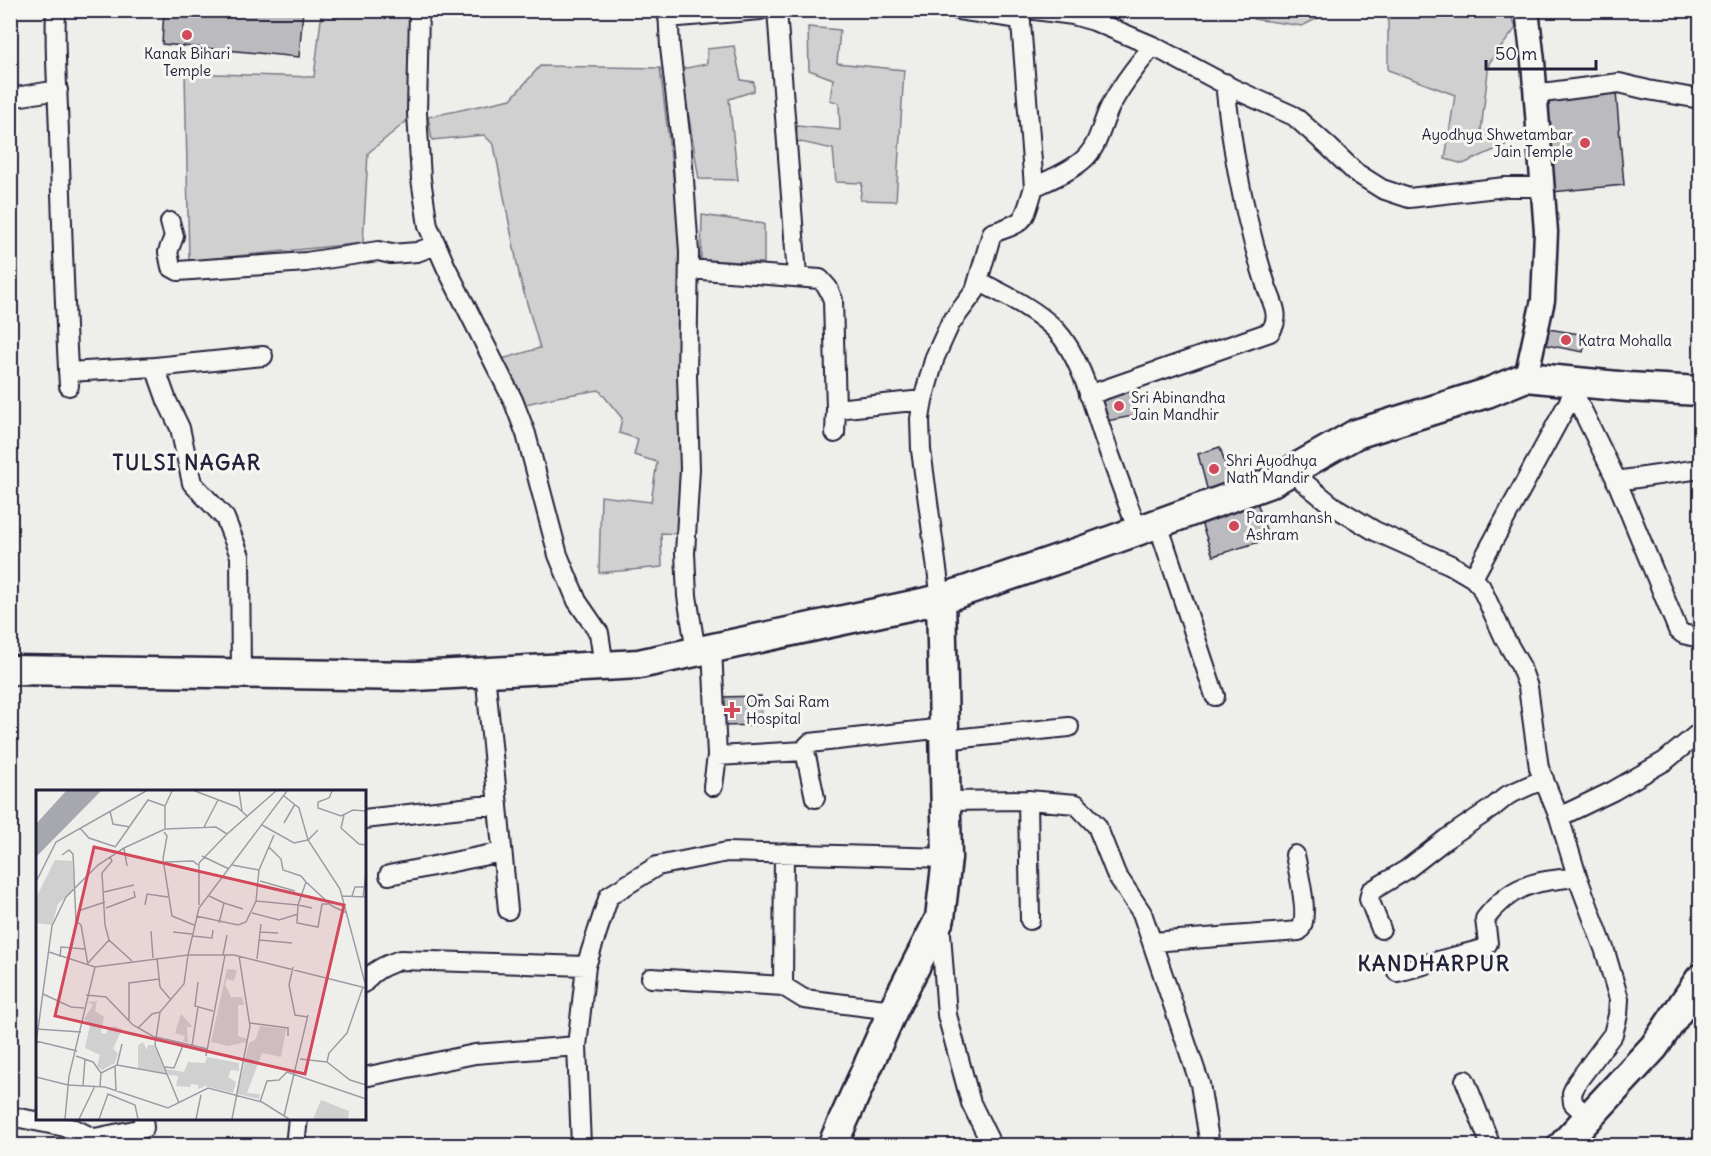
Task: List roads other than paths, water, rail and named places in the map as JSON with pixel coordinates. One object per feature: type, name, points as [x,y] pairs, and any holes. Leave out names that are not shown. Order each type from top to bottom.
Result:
[{"type":"main road","points":[[10,670],[416,676],[639,664],[941,599],[1270,483],[1356,434],[1487,393],[1526,377],[1570,386],[1701,391]]},
{"type":"main road","points":[[832,1146],[893,1010],[940,918],[947,858],[941,599]]},
{"type":"main road","points":[[1562,1146],[1654,1047],[1701,979]]},
{"type":"street","points":[[56,10],[54,41],[58,90],[63,288],[68,379],[263,356]]},
{"type":"street","points":[[419,10],[417,113],[421,179],[428,226],[513,400],[526,434],[558,555],[578,601],[599,633],[604,666]]},
{"type":"street","points":[[713,786],[717,756],[704,650],[687,596],[685,553],[690,469],[687,376],[689,269],[682,151],[668,14],[760,10]]},
{"type":"street","points":[[777,10],[797,276]]},
{"type":"street","points":[[958,10],[1073,15],[1153,46],[1294,116],[1355,172],[1382,189],[1409,198],[1505,187],[1542,187]]},
{"type":"street","points":[[1526,377],[1543,300],[1546,232],[1527,10]]},
{"type":"street","points":[[941,599],[921,450],[920,419],[935,357],[950,324],[975,291],[992,232],[1019,224],[1026,214],[1034,187],[1025,13]]},
{"type":"street","points":[[1034,187],[1070,170],[1095,146],[1110,107],[1121,88],[1153,46]]},
{"type":"street","points":[[1089,395],[1270,332],[1276,325],[1277,316],[1265,282],[1242,196],[1230,136],[1225,83]]},
{"type":"street","points":[[1535,94],[1619,83],[1701,99]]},
{"type":"street","points":[[10,98],[58,90]]},
{"type":"street","points":[[170,222],[174,236],[168,252],[171,267],[178,271],[306,262],[378,251],[391,254],[417,252],[436,245]]},
{"type":"street","points":[[689,269],[820,279],[828,288],[833,300],[835,433]]},
{"type":"street","points":[[978,281],[1038,315],[1056,331],[1071,351],[1148,527],[1215,696]]},
{"type":"street","points":[[155,367],[180,428],[192,483],[225,518],[240,556],[241,674]]},
{"type":"street","points":[[1570,386],[1616,482],[1678,630],[1683,634],[1701,638]]},
{"type":"street","points":[[1473,578],[1570,386]]},
{"type":"street","points":[[836,409],[923,400]]},
{"type":"street","points":[[1616,482],[1701,469]]},
{"type":"street","points":[[1291,472],[1333,506],[1374,531],[1451,565],[1473,578],[1481,587],[1520,665],[1528,687],[1539,768],[1559,817],[1577,877],[1605,951],[1618,999],[1618,1015],[1613,1034],[1577,1082],[1572,1093],[1573,1103],[1588,1118]]},
{"type":"street","points":[[485,672],[508,910]]},
{"type":"street","points":[[815,798],[805,751],[807,746],[817,741],[1069,727]]},
{"type":"street","points":[[1559,817],[1613,791],[1665,761],[1701,732]]},
{"type":"street","points":[[717,756],[805,751]]},
{"type":"street","points":[[1381,929],[1369,899],[1371,891],[1406,870],[1508,795],[1544,779]]},
{"type":"street","points":[[1028,800],[1030,920]]},
{"type":"street","points":[[945,801],[1028,800],[1076,804],[1097,826],[1116,874],[1142,913],[1200,1084],[1210,1146]]},
{"type":"street","points":[[366,819],[498,804]]},
{"type":"street","points":[[389,875],[502,852]]},
{"type":"street","points":[[581,1146],[577,1046],[586,966],[609,896],[657,866],[727,852],[947,858]]},
{"type":"street","points":[[783,986],[784,854]]},
{"type":"street","points":[[1152,942],[1299,931],[1304,924],[1304,911],[1295,855]]},
{"type":"street","points":[[1397,972],[1483,949],[1488,943],[1485,919],[1516,889],[1542,881],[1577,877]]},
{"type":"street","points":[[940,918],[946,1015],[971,1103],[992,1146]]},
{"type":"street","points":[[366,980],[382,967],[400,960],[586,966]]},
{"type":"street","points":[[651,978],[783,986],[804,999],[893,1010]]},
{"type":"street","points":[[366,1077],[474,1054],[577,1046]]},
{"type":"street","points":[[1466,1080],[1491,1146]]},
{"type":"street","points":[[10,1116],[75,1129],[102,1142],[144,1128],[143,1120]]},
{"type":"street","points":[[295,1146],[297,1120]]},
{"type":"place","name":"Kanak Bihari Temple","points":[[187,35]]},
{"type":"place","name":"Ayodhya Shwetambar Jain Temple","points":[[1585,143]]},
{"type":"place","name":"Katra Mohalla","points":[[1566,340]]},
{"type":"place","name":"Sri Abinandha Jain Mandhir","points":[[1119,406]]},
{"type":"place","name":"Shri Ayodhya Nath Mandir","points":[[1214,469]]},
{"type":"place","name":"Paramhansh Ashram","points":[[1234,526]]},
{"type":"place","name":"Om Sai Ram Hospital","points":[[732,710]]},
{"type":"district","name":"TULSI NAGAR","points":[[187,462]]},
{"type":"district","name":"KANDHARPUR","points":[[1434,963]]}]
